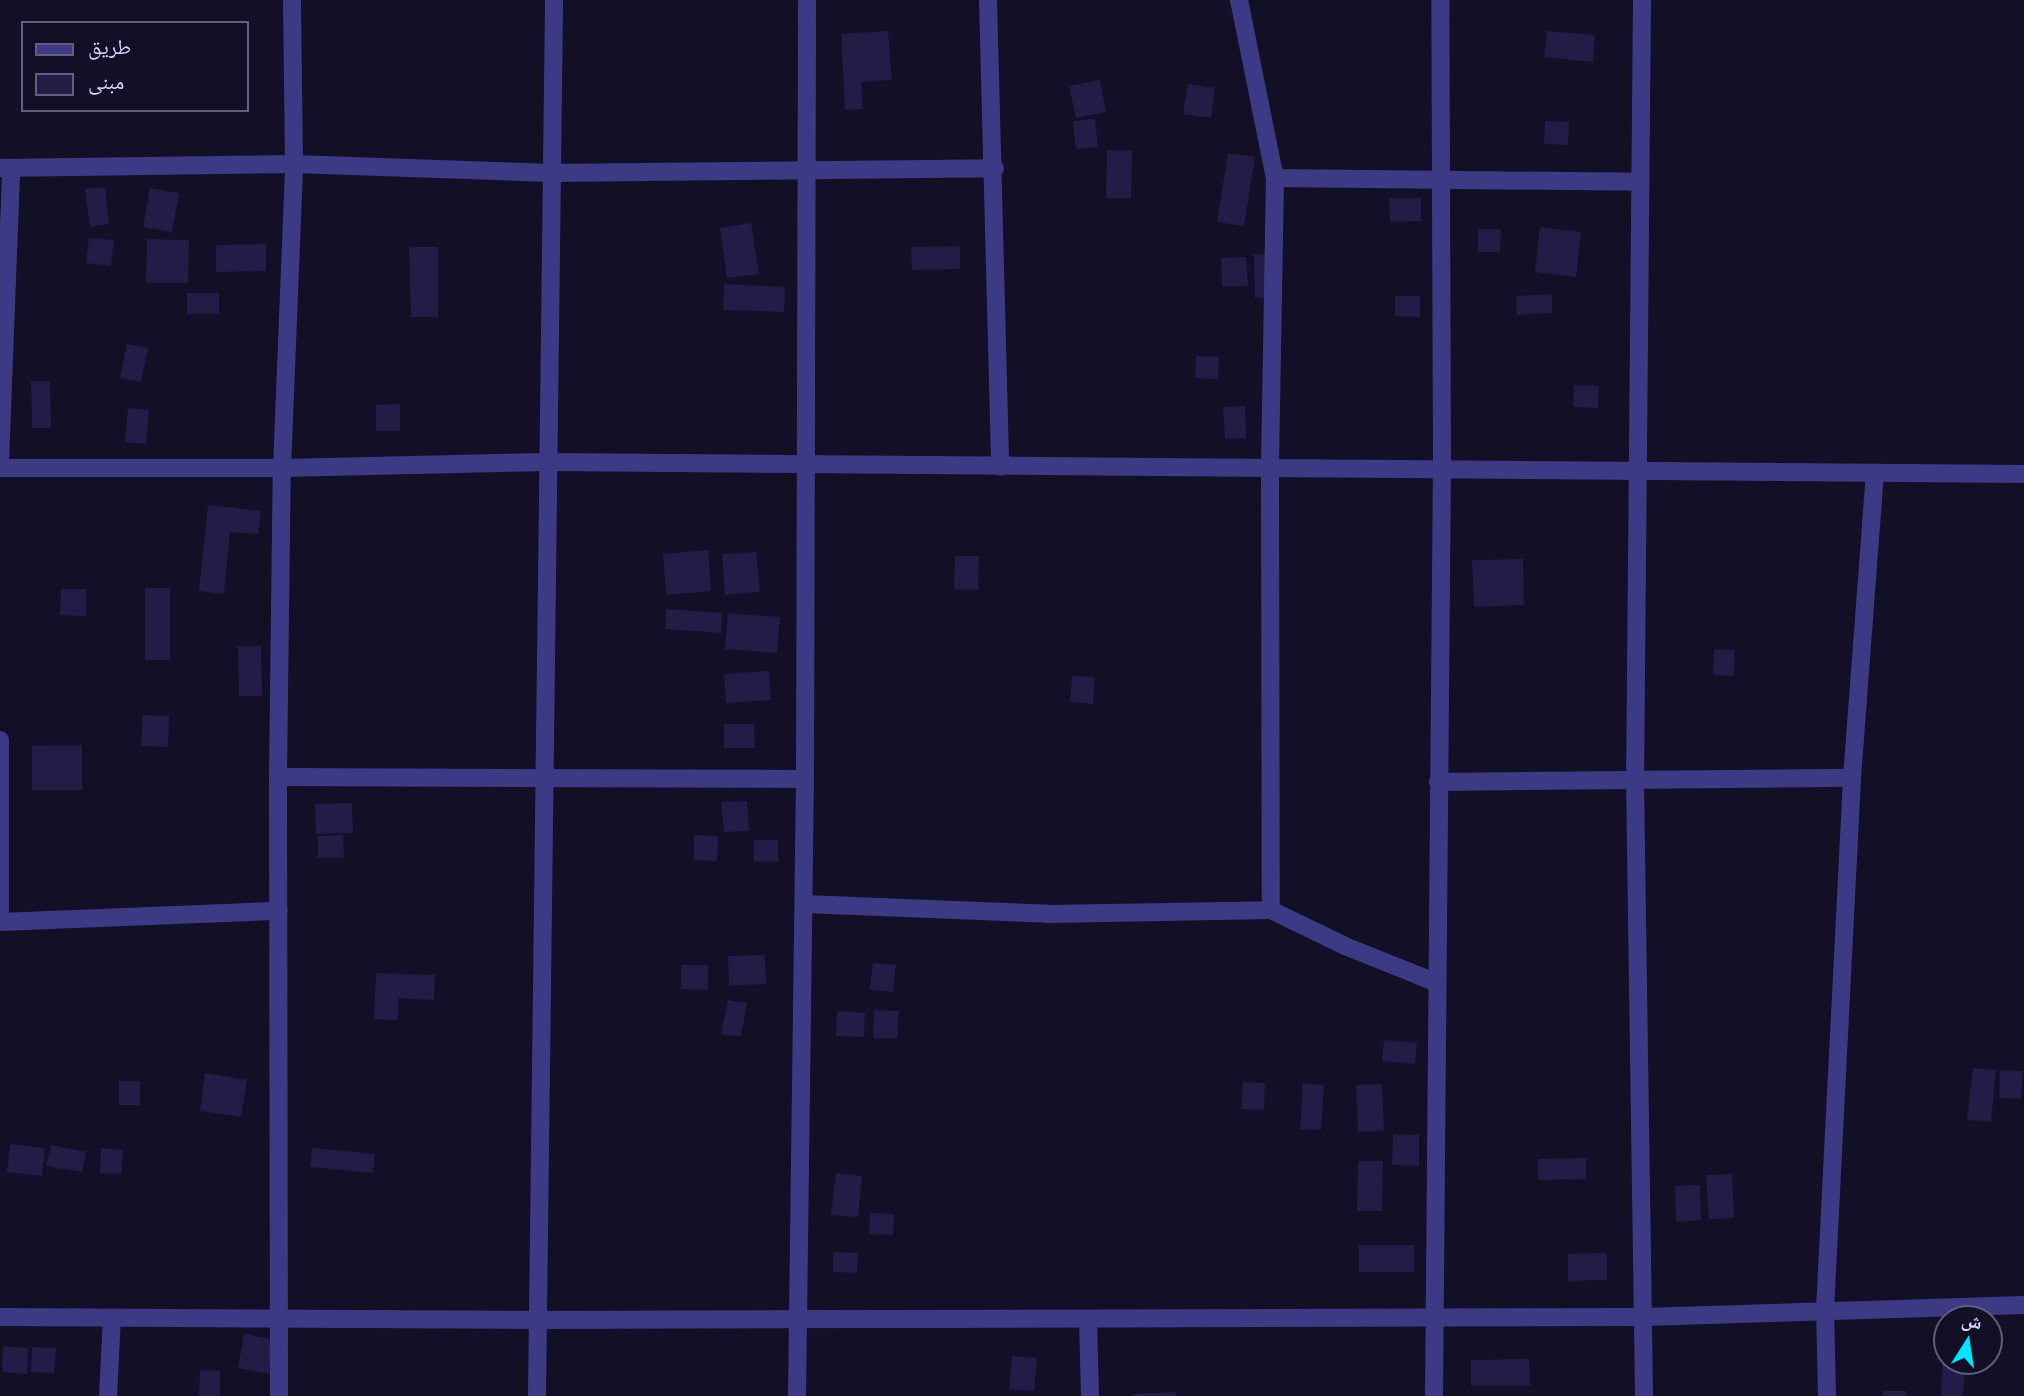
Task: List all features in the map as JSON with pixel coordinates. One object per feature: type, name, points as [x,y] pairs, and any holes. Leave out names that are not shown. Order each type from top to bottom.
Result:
[{"type":"street","points":[[279,1396],[276,1318],[278,777],[282,468],[294,164],[292,0]]},
{"type":"street","points":[[537,1396],[554,0]]},
{"type":"street","points":[[797,1396],[805,779],[807,0]]},
{"type":"street","points":[[988,0],[995,168],[1000,467]]},
{"type":"street","points":[[1239,0],[1275,178],[1270,468],[1271,910]]},
{"type":"street","points":[[1434,1396],[1435,982],[1442,468],[1440,0]]},
{"type":"street","points":[[1642,0],[1635,780],[1644,1396]]},
{"type":"street","points":[[0,461],[5,168],[294,164],[552,173],[995,168]]},
{"type":"street","points":[[1275,178],[1639,182]]},
{"type":"street","points":[[0,468],[282,468],[548,462],[2024,474]]},
{"type":"street","points":[[1827,1396],[1825,1310],[1852,778],[1874,474]]},
{"type":"street","points":[[0,740],[0,922],[279,911]]},
{"type":"street","points":[[278,777],[805,779]]},
{"type":"street","points":[[1438,782],[1852,778]]},
{"type":"street","points":[[804,904],[1049,914],[1271,910],[1345,946],[1435,982]]},
{"type":"street","points":[[0,1317],[537,1320],[1644,1317],[2024,1305]]},
{"type":"street","points":[[108,1396],[111,1318]]},
{"type":"street","points":[[1088,1319],[1090,1396]]},
{"type":"building","points":[[888,31],[892,80],[861,82],[863,109],[845,110],[841,34]]},
{"type":"building","points":[[1547,31],[1595,35],[1593,62],[1544,57]]},
{"type":"building","points":[[1100,80],[1106,112],[1076,118],[1069,86]]},
{"type":"building","points":[[1188,84],[1215,88],[1211,118],[1183,114]]},
{"type":"building","points":[[1095,119],[1098,147],[1076,149],[1073,121]]},
{"type":"building","points":[[1545,121],[1569,122],[1568,145],[1544,144]]},
{"type":"building","points":[[1107,150],[1132,151],[1131,198],[1106,198]]},
{"type":"building","points":[[1228,153],[1255,157],[1244,226],[1217,222]]},
{"type":"building","points":[[105,187],[109,224],[90,227],[85,189]]},
{"type":"building","points":[[150,188],[179,193],[172,232],[143,227]]},
{"type":"building","points":[[1389,198],[1421,198],[1421,221],[1390,222]]},
{"type":"building","points":[[751,223],[759,274],[727,278],[720,228]]},
{"type":"building","points":[[1540,227],[1581,232],[1576,277],[1535,272]]},
{"type":"building","points":[[1478,229],[1501,229],[1500,252],[1478,252]]},
{"type":"building","points":[[89,238],[114,240],[111,266],[86,263]]},
{"type":"building","points":[[147,239],[189,240],[188,283],[146,283]]},
{"type":"building","points":[[266,244],[266,271],[216,272],[216,245]]},
{"type":"building","points":[[960,246],[960,269],[912,270],[911,247]]},
{"type":"building","points":[[409,247],[438,247],[438,317],[411,317]]},
{"type":"building","points":[[1254,254],[1282,254],[1282,298],[1255,298]]},
{"type":"building","points":[[1246,257],[1248,286],[1222,286],[1221,258]]},
{"type":"building","points":[[724,284],[785,287],[784,312],[723,310]]},
{"type":"building","points":[[187,293],[219,293],[219,314],[187,314]]},
{"type":"building","points":[[1552,294],[1552,313],[1517,315],[1516,296]]},
{"type":"building","points":[[1395,296],[1420,296],[1420,317],[1395,316]]},
{"type":"building","points":[[127,344],[148,348],[141,382],[120,378]]},
{"type":"building","points":[[1196,356],[1219,357],[1218,379],[1195,378]]},
{"type":"building","points":[[31,381],[50,381],[51,428],[32,428]]},
{"type":"building","points":[[1574,385],[1599,386],[1598,408],[1573,407]]},
{"type":"building","points":[[400,404],[400,431],[376,431],[376,405]]},
{"type":"building","points":[[1245,406],[1246,438],[1225,439],[1223,407]]},
{"type":"building","points":[[128,408],[149,410],[146,444],[125,442]]},
{"type":"building","points":[[208,505],[261,511],[258,534],[230,532],[224,594],[199,591]]},
{"type":"building","points":[[708,550],[711,591],[666,595],[663,554]]},
{"type":"building","points":[[756,552],[760,592],[725,595],[722,554]]},
{"type":"building","points":[[955,556],[979,556],[978,590],[954,589]]},
{"type":"building","points":[[1523,559],[1524,605],[1474,607],[1472,560]]},
{"type":"building","points":[[145,588],[170,588],[170,660],[145,660]]},
{"type":"building","points":[[61,589],[86,589],[86,616],[60,615]]},
{"type":"building","points":[[666,609],[722,613],[721,633],[665,629]]},
{"type":"building","points":[[728,613],[780,617],[777,653],[725,649]]},
{"type":"building","points":[[238,646],[261,646],[262,696],[239,696]]},
{"type":"building","points":[[1714,649],[1735,650],[1734,676],[1713,675]]},
{"type":"building","points":[[769,671],[771,700],[726,703],[724,674]]},
{"type":"building","points":[[1072,676],[1095,677],[1093,704],[1070,702]]},
{"type":"building","points":[[143,715],[169,716],[168,747],[141,746]]},
{"type":"building","points":[[724,724],[754,724],[755,748],[724,748]]},
{"type":"building","points":[[82,745],[82,790],[32,790],[32,746]]},
{"type":"building","points":[[747,801],[749,831],[724,832],[721,802]]},
{"type":"building","points":[[352,803],[353,833],[316,834],[315,804]]},
{"type":"building","points":[[343,835],[344,858],[318,858],[318,836]]},
{"type":"building","points":[[694,835],[718,836],[717,861],[694,860]]},
{"type":"building","points":[[754,840],[778,840],[778,862],[754,861]]},
{"type":"building","points":[[765,955],[766,984],[729,986],[728,956]]},
{"type":"building","points":[[873,963],[896,965],[893,992],[870,990]]},
{"type":"building","points":[[681,965],[708,965],[708,990],[681,989]]},
{"type":"building","points":[[376,973],[435,975],[434,1000],[398,998],[398,1020],[374,1019]]},
{"type":"building","points":[[728,1000],[747,1003],[741,1037],[721,1034]]},
{"type":"building","points":[[874,1010],[899,1011],[897,1038],[873,1038]]},
{"type":"building","points":[[837,1011],[865,1013],[864,1037],[836,1036]]},
{"type":"building","points":[[1384,1040],[1417,1043],[1415,1064],[1382,1061]]},
{"type":"building","points":[[1973,1068],[1996,1070],[1991,1122],[1967,1120]]},
{"type":"building","points":[[2000,1070],[2023,1071],[2021,1099],[1999,1098]]},
{"type":"building","points":[[205,1073],[247,1080],[241,1117],[200,1111]]},
{"type":"building","points":[[119,1081],[140,1081],[140,1105],[119,1105]]},
{"type":"building","points":[[1243,1082],[1265,1083],[1264,1110],[1241,1109]]},
{"type":"building","points":[[1303,1083],[1324,1085],[1321,1130],[1300,1129]]},
{"type":"building","points":[[1382,1084],[1384,1131],[1358,1132],[1356,1085]]},
{"type":"building","points":[[1393,1134],[1419,1135],[1419,1166],[1392,1165]]},
{"type":"building","points":[[10,1144],[45,1148],[42,1176],[7,1172]]},
{"type":"building","points":[[51,1145],[86,1152],[82,1172],[46,1166]]},
{"type":"building","points":[[101,1148],[123,1150],[121,1174],[100,1173]]},
{"type":"building","points":[[312,1148],[375,1154],[373,1173],[310,1167]]},
{"type":"building","points":[[1586,1158],[1586,1179],[1538,1180],[1538,1159]]},
{"type":"building","points":[[1358,1161],[1383,1161],[1382,1211],[1357,1211]]},
{"type":"building","points":[[836,1173],[862,1176],[858,1217],[831,1215]]},
{"type":"building","points":[[1732,1174],[1734,1218],[1709,1219],[1706,1175]]},
{"type":"building","points":[[1700,1185],[1701,1220],[1676,1222],[1675,1186]]},
{"type":"building","points":[[870,1213],[894,1214],[893,1235],[869,1234]]},
{"type":"building","points":[[1359,1245],[1414,1245],[1414,1272],[1359,1272]]},
{"type":"building","points":[[833,1252],[858,1253],[857,1273],[833,1272]]},
{"type":"building","points":[[1607,1253],[1607,1280],[1568,1281],[1568,1254]]},
{"type":"building","points":[[244,1334],[278,1340],[272,1374],[238,1368]]},
{"type":"building","points":[[3,1346],[28,1348],[27,1374],[2,1372]]},
{"type":"building","points":[[32,1347],[56,1348],[54,1373],[31,1372]]},
{"type":"building","points":[[1012,1356],[1037,1358],[1034,1391],[1009,1389]]},
{"type":"building","points":[[1529,1359],[1530,1386],[1471,1386],[1471,1360]]},
{"type":"building","points":[[200,1370],[220,1371],[220,1396],[199,1396]]},
{"type":"building","points":[[1942,1375],[1965,1375],[1963,1396],[1941,1396]]},
{"type":"building","points":[[1883,1391],[1906,1391],[1906,1396],[1883,1396]]},
{"type":"building","points":[[1176,1392],[1176,1396],[1133,1396],[1133,1394]]}]
